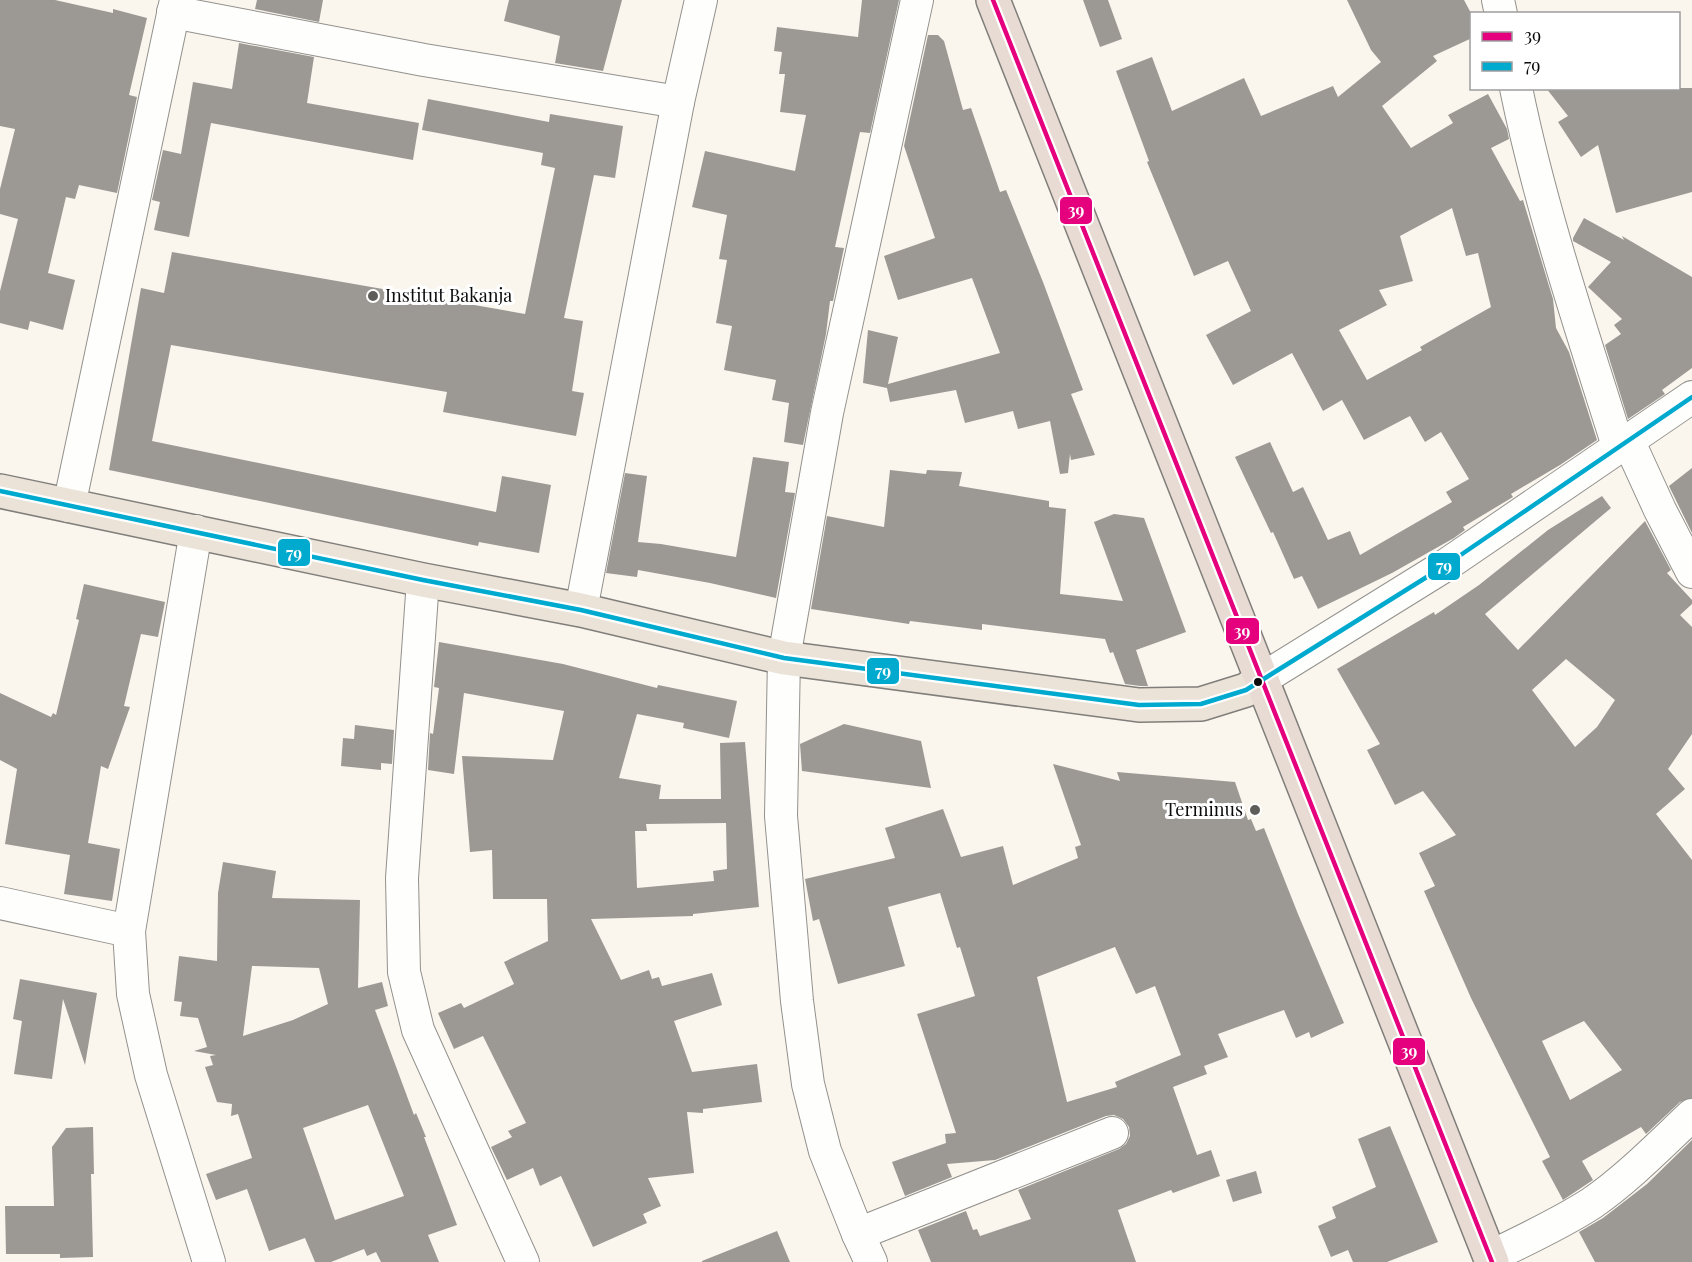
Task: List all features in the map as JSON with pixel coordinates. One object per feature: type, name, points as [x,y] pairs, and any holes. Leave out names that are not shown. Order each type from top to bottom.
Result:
[{"type":"highway","points":[[993,0],[1491,1260]]},
{"type":"main road","points":[[0,491],[423,580],[581,610],[784,658],[1139,705],[1201,704],[1246,690],[1262,679]]},
{"type":"street","points":[[581,610],[678,102],[701,0]]},
{"type":"street","points":[[917,0],[827,413],[784,658],[782,816],[797,1001],[808,1084],[825,1150],[864,1248],[1112,1133]]},
{"type":"street","points":[[69,506],[175,6],[424,60],[678,102]]},
{"type":"street","points":[[1516,90],[1525,130],[1572,302],[1623,443],[1692,572]]},
{"type":"street","points":[[1262,679],[1446,566],[1692,397]]},
{"type":"street","points":[[196,531],[129,931],[134,994],[151,1075],[209,1262]]},
{"type":"street","points":[[423,580],[402,878],[404,972],[418,1030],[523,1262]]},
{"type":"street","points":[[0,903],[129,931]]},
{"type":"street","points":[[1491,1260],[1592,1202],[1619,1181],[1692,1115]]},
{"type":"building","points":[[0,0],[55,0],[113,13],[113,9],[147,18],[129,95],[137,97],[117,193],[79,185],[75,199],[66,197],[48,273],[75,280],[63,330],[30,321],[28,330],[0,323],[0,291],[18,219],[0,214],[0,189],[15,129],[0,126]]},
{"type":"building","points":[[257,0],[323,0],[319,22],[255,9]]},
{"type":"building","points":[[509,0],[622,0],[603,71],[555,63],[560,36],[504,21]]},
{"type":"building","points":[[862,0],[899,0],[870,133],[860,132],[835,247],[844,248],[833,301],[830,301],[826,334],[803,445],[784,442],[789,403],[772,400],[776,380],[724,370],[732,326],[716,323],[727,260],[719,259],[727,215],[692,207],[705,151],[795,171],[806,115],[780,112],[785,74],[779,74],[782,52],[774,51],[777,27],[858,37]]},
{"type":"building","points":[[1083,0],[1108,0],[1122,39],[1100,47]]},
{"type":"building","points":[[1347,0],[1464,0],[1470,12],[1470,39],[1433,56],[1437,61],[1382,106],[1411,148],[1453,123],[1448,115],[1488,94],[1507,129],[1509,139],[1491,148],[1520,201],[1523,200],[1553,299],[1556,328],[1569,352],[1597,440],[1511,494],[1513,497],[1463,527],[1465,530],[1454,538],[1392,573],[1318,609],[1302,576],[1294,579],[1235,457],[1270,442],[1293,492],[1303,487],[1328,540],[1350,531],[1360,555],[1452,502],[1446,492],[1469,479],[1441,432],[1425,442],[1410,416],[1364,440],[1342,400],[1323,411],[1292,353],[1233,385],[1206,335],[1251,311],[1228,261],[1194,276],[1147,162],[1149,161],[1116,71],[1152,57],[1172,111],[1244,78],[1261,116],[1333,86],[1338,97],[1381,62],[1371,50]],"holes":[[[1452,208],[1466,256],[1478,253],[1491,307],[1420,347],[1422,350],[1367,380],[1339,330],[1387,305],[1379,290],[1413,281],[1400,236]]]},
{"type":"building","points":[[928,35],[938,35],[944,41],[963,110],[971,108],[1000,192],[1006,190],[1083,390],[1071,394],[1095,455],[1071,460],[1070,454],[1068,473],[1060,474],[1050,421],[1018,429],[1013,411],[965,423],[956,390],[890,402],[887,388],[863,383],[868,330],[898,337],[888,384],[1000,353],[972,278],[898,300],[884,256],[935,238],[904,146]]},
{"type":"building","points":[[239,43],[314,57],[307,103],[419,123],[413,160],[211,123],[189,237],[154,230],[160,202],[152,200],[163,150],[181,154],[193,82],[232,89]]},
{"type":"building","points":[[1680,88],[1692,88],[1692,192],[1616,213],[1598,145],[1581,157],[1558,122],[1568,116],[1548,90],[1680,90]]},
{"type":"building","points":[[428,99],[549,122],[550,114],[623,126],[615,178],[594,175],[564,318],[583,321],[572,391],[584,393],[576,436],[443,412],[447,392],[171,345],[152,441],[496,512],[502,476],[551,485],[539,553],[479,542],[478,546],[109,470],[141,288],[164,293],[172,252],[525,314],[555,168],[541,165],[543,153],[422,130]]},
{"type":"building","points":[[1584,218],[1624,240],[1622,236],[1692,277],[1692,368],[1662,390],[1665,394],[1628,419],[1605,345],[1621,334],[1614,325],[1622,319],[1588,287],[1611,262],[1573,241]]},
{"type":"building","points":[[753,457],[789,462],[785,492],[795,493],[776,598],[638,570],[637,577],[606,573],[625,473],[647,476],[638,542],[736,557]]},
{"type":"building","points":[[1692,468],[1692,533],[1669,486]]},
{"type":"building","points":[[890,470],[926,474],[927,470],[962,472],[959,486],[1049,501],[1049,507],[1066,509],[1060,594],[1123,601],[1094,522],[1114,514],[1144,518],[1186,632],[1136,650],[1148,686],[1140,686],[1125,684],[1113,652],[1110,653],[1105,639],[982,624],[982,630],[910,621],[909,624],[811,609],[827,516],[884,527]]},
{"type":"building","points":[[1602,496],[1611,508],[1485,614],[1518,650],[1645,521],[1671,570],[1667,573],[1692,600],[1692,604],[1680,615],[1692,627],[1692,734],[1668,769],[1685,789],[1656,814],[1692,860],[1692,1098],[1680,1102],[1646,1134],[1641,1127],[1582,1161],[1593,1180],[1563,1200],[1542,1161],[1550,1157],[1471,998],[1424,891],[1435,886],[1419,853],[1456,835],[1423,791],[1395,805],[1367,750],[1380,744],[1337,669],[1434,612],[1435,615],[1479,585],[1548,530]],"holes":[[[1566,659],[1615,700],[1597,727],[1575,747],[1532,690]],[[1584,1021],[1622,1070],[1570,1100],[1542,1041]]]},
{"type":"building","points":[[84,584],[165,602],[158,637],[141,634],[124,706],[130,707],[108,769],[101,766],[88,843],[120,849],[112,901],[64,894],[70,855],[5,844],[17,769],[0,760],[0,693],[51,717],[53,713],[56,715],[79,620],[76,619]]},
{"type":"building","points":[[439,642],[563,664],[657,688],[658,685],[737,701],[729,738],[683,728],[684,723],[637,714],[619,778],[661,785],[659,799],[721,799],[720,743],[745,742],[759,907],[693,914],[693,916],[591,919],[621,980],[649,970],[652,979],[659,977],[662,986],[712,973],[722,1005],[674,1021],[692,1072],[757,1064],[762,1102],[703,1109],[703,1113],[687,1112],[694,1173],[648,1178],[661,1206],[643,1214],[647,1223],[593,1247],[561,1176],[540,1186],[533,1168],[507,1180],[491,1147],[512,1137],[508,1131],[526,1123],[483,1036],[454,1049],[438,1013],[461,1003],[464,1008],[514,984],[504,962],[548,941],[547,899],[493,899],[492,850],[470,852],[462,756],[553,760],[564,711],[464,693],[454,774],[428,770],[430,733],[433,734],[439,688],[434,687]],"holes":[[[726,823],[727,869],[713,871],[714,881],[637,888],[635,831],[647,831],[646,824]]]},
{"type":"building","points":[[844,724],[921,741],[931,788],[802,771],[800,744]]},
{"type":"building","points":[[355,725],[394,730],[392,764],[381,763],[381,770],[341,766],[343,738],[354,739]]},
{"type":"building","points":[[1053,764],[1120,781],[1117,772],[1235,782],[1248,820],[1251,819],[1256,831],[1264,828],[1344,1023],[1311,1038],[1309,1032],[1296,1038],[1284,1010],[1218,1034],[1228,1057],[1204,1066],[1207,1074],[1173,1087],[1197,1155],[1211,1150],[1220,1176],[1173,1193],[1171,1190],[1118,1210],[1136,1262],[931,1262],[918,1230],[966,1211],[973,1230],[977,1229],[980,1236],[1031,1219],[1018,1190],[1119,1149],[1126,1144],[1130,1136],[1129,1127],[1123,1119],[1114,1115],[1106,1116],[995,1160],[947,1164],[952,1177],[905,1196],[892,1162],[946,1143],[945,1134],[956,1133],[917,1014],[975,996],[960,947],[957,948],[940,893],[888,907],[905,966],[838,984],[819,919],[813,921],[805,879],[895,858],[885,828],[943,809],[961,857],[1003,846],[1013,885],[1078,858],[1075,847],[1081,845]],"holes":[[[1115,947],[1136,994],[1155,986],[1181,1055],[1115,1082],[1117,1087],[1067,1102],[1037,977]]]},
{"type":"building","points":[[223,862],[276,871],[272,898],[360,900],[358,988],[382,982],[388,1006],[375,1010],[414,1115],[416,1113],[426,1137],[424,1137],[457,1225],[428,1235],[439,1262],[381,1262],[376,1252],[367,1256],[364,1249],[331,1262],[315,1262],[305,1238],[269,1251],[247,1189],[216,1200],[206,1174],[252,1158],[238,1114],[231,1116],[232,1104],[217,1102],[205,1067],[213,1065],[210,1056],[216,1055],[194,1051],[207,1047],[198,1018],[180,1016],[182,1002],[174,1001],[179,956],[217,961],[218,893]],"holes":[[[252,966],[319,968],[328,1004],[293,1020],[243,1036]],[[368,1105],[404,1196],[335,1220],[303,1128]]]},
{"type":"building","points":[[20,979],[97,993],[85,1065],[63,999],[52,1079],[14,1074],[22,1021],[13,1019]]},
{"type":"building","points":[[1390,1126],[1438,1242],[1387,1262],[1353,1262],[1348,1250],[1331,1257],[1318,1226],[1336,1218],[1332,1207],[1376,1187],[1358,1139]]},
{"type":"building","points":[[93,1127],[94,1174],[91,1174],[93,1257],[60,1258],[60,1254],[6,1254],[5,1206],[54,1206],[52,1147],[66,1128]]},
{"type":"building","points":[[1692,1140],[1692,1262],[1595,1262],[1579,1232],[1603,1218],[1647,1184]]},
{"type":"building","points":[[1256,1171],[1262,1193],[1233,1202],[1226,1180]]},
{"type":"building","points":[[777,1231],[790,1262],[702,1262],[702,1261]]},
{"type":"transit line","name":"39","points":[[993,0],[1492,1262]]},
{"type":"transit line","name":"79","points":[[0,491],[423,580],[581,610],[784,658],[1139,705],[1201,704],[1246,690],[1446,565],[1692,397]]},
{"type":"place","name":"Institut Bakanja","points":[[373,296]]},
{"type":"place","name":"Terminus","points":[[1255,810]]}]
